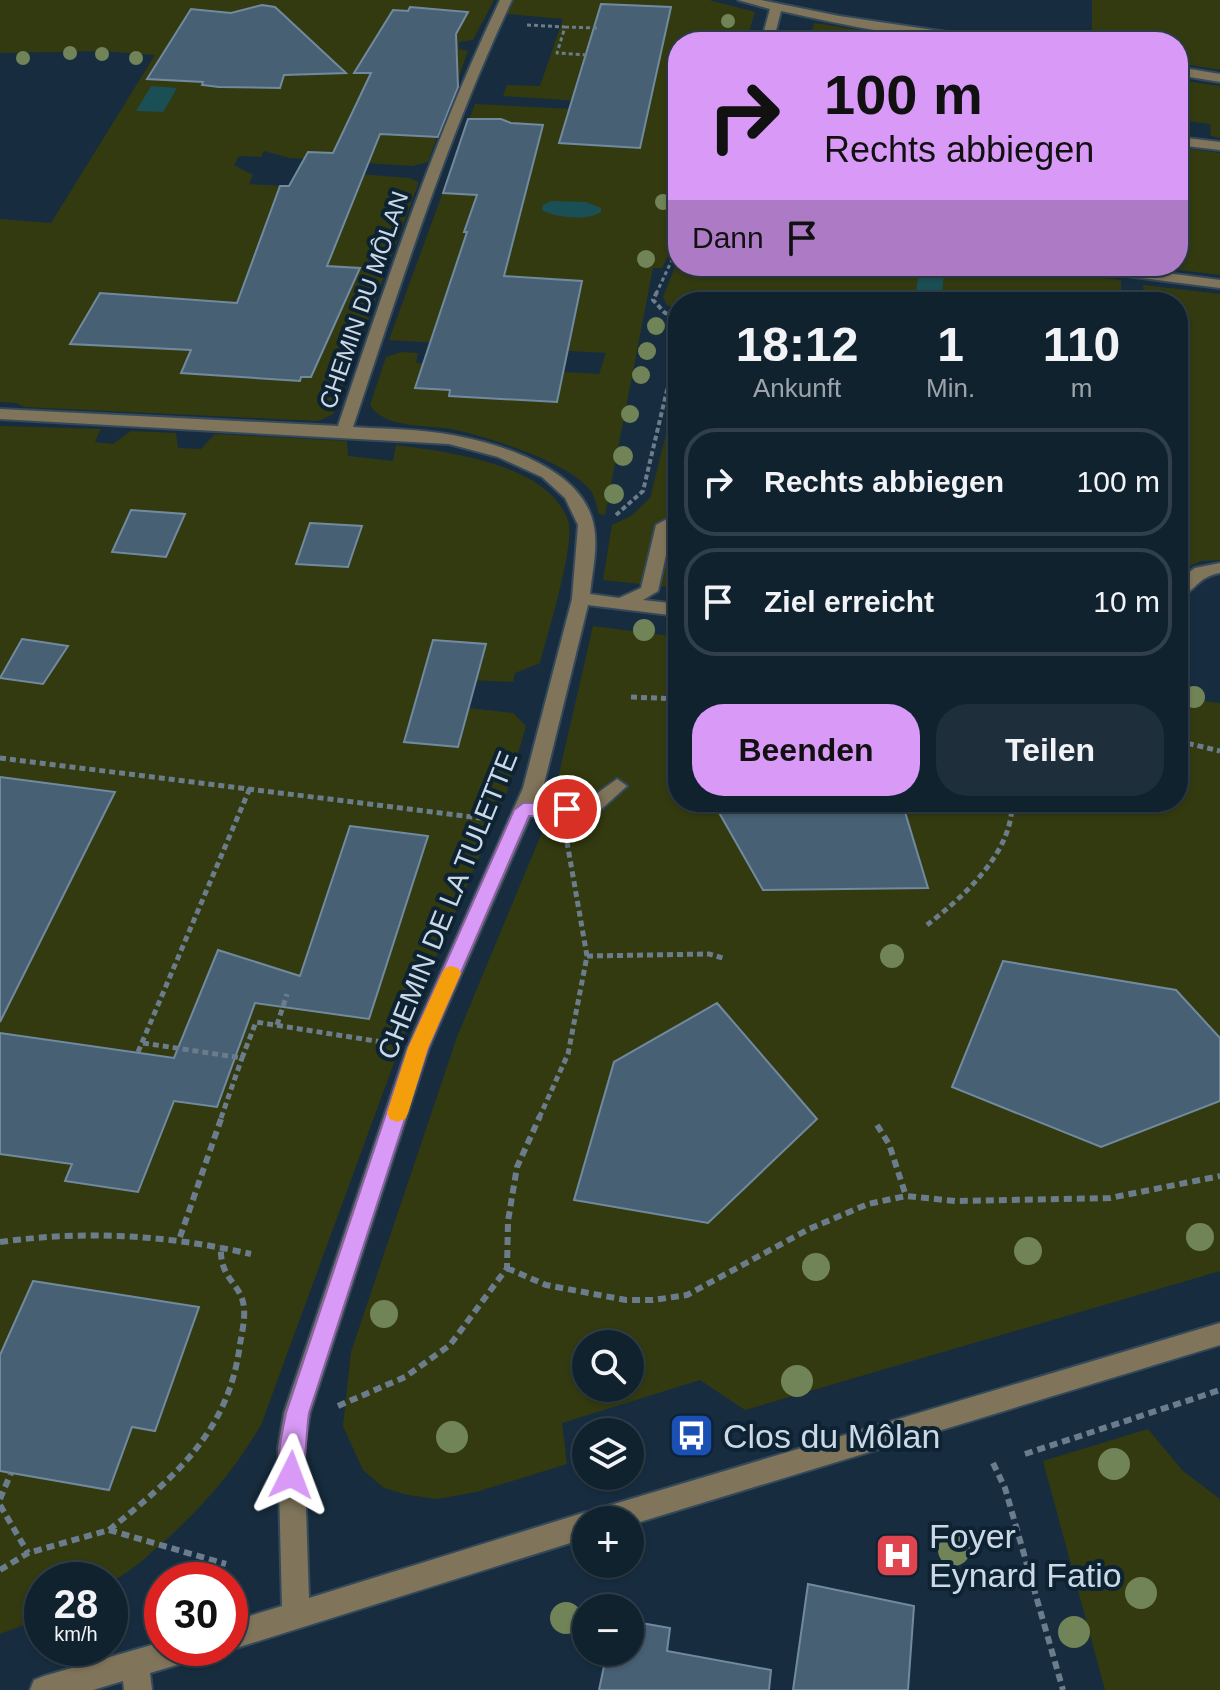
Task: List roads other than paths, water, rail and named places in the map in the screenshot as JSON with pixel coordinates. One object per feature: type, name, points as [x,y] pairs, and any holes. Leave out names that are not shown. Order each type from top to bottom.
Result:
[{"type":"street","name":"CHEMIN DU MÔLAN","points":[[0,414],[344,431],[410,233],[470,76],[506,0]]},
{"type":"street","points":[[744,0],[925,32]]},
{"type":"street","points":[[770,32],[776,8]]},
{"type":"street","points":[[1188,73],[1220,78]]},
{"type":"street","points":[[1188,142],[1220,146]]},
{"type":"street","points":[[1157,276],[1220,284]]},
{"type":"street","name":"CHEMIN DE LA TULETTE","points":[[296,1616],[291,1475],[296,1421],[418,1048],[533,788],[581,599],[586,553],[586,525],[572,496],[548,474],[504,454],[450,439],[344,431]]},
{"type":"street","points":[[622,603],[649,591],[664,525],[668,523]]},
{"type":"street","points":[[1188,578],[1205,569],[1220,568]]},
{"type":"street","points":[[581,599],[668,609]]},
{"type":"street","points":[[520,816],[589,809],[617,786]]},
{"type":"street","points":[[644,1508],[1220,1334]]},
{"type":"street","points":[[248,1631],[572,1529]]},
{"type":"street","points":[[44,1690],[136,1677],[156,1666]]},
{"type":"place","name":"Clos du Môlan","points":[[692,1436]]},
{"type":"place","name":"Foyer Eynard Fatio","points":[[898,1556]]}]
